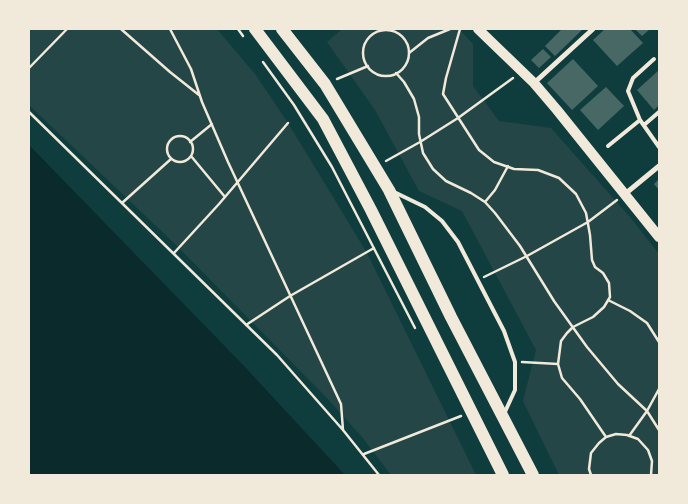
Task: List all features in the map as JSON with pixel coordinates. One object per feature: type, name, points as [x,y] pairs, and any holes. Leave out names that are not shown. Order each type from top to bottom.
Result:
[{"type":"highway","points":[[255,29],[323,119],[387,241],[466,414],[504,475]]},
{"type":"highway","points":[[282,29],[325,84],[376,166],[451,317],[533,475]]},
{"type":"main road","points":[[478,29],[534,84],[659,237]]},
{"type":"street","points":[[534,84],[593,29]]},
{"type":"street","points":[[625,194],[659,166]]},
{"type":"lane","points":[[654,59],[633,78],[628,87],[628,94],[640,120],[659,147]]},
{"type":"lane","points":[[644,125],[659,112]]},
{"type":"lane","points":[[608,146],[640,120]]},
{"type":"lane","points":[[389,190],[425,207],[442,221],[458,242],[504,331],[515,362],[515,390],[503,416]]},
{"type":"path","points":[[29,68],[67,29]]},
{"type":"path","points":[[121,29],[200,96]]},
{"type":"path","points":[[170,29],[191,69],[200,96],[237,182],[341,404],[343,430]]},
{"type":"path","points":[[238,29],[244,36]]},
{"type":"path","points":[[409,54],[428,38],[450,29]]},
{"type":"path","points":[[460,29],[443,94],[479,150],[494,162],[514,168],[538,170],[559,178],[576,194],[586,213],[592,260],[609,283],[610,297],[604,307],[593,317],[573,328],[561,341],[558,364],[562,378],[580,399],[606,437]]},
{"type":"path","points":[[387,30],[400,34],[405,40],[409,54],[402,69],[389,75],[381,75],[373,72],[368,66],[364,58],[364,45],[372,35],[379,31],[387,30]]},
{"type":"path","points":[[261,59],[294,105],[332,167],[415,328]]},
{"type":"path","points":[[325,84],[368,66]]},
{"type":"path","points":[[376,166],[420,142],[458,118],[521,72]]},
{"type":"path","points":[[396,73],[414,99],[420,142],[423,153],[433,169],[446,181],[485,202],[527,256],[573,328],[618,384],[647,411],[659,430]]},
{"type":"path","points":[[29,112],[277,355],[343,430],[379,475]]},
{"type":"path","points":[[173,253],[225,197],[288,123]]},
{"type":"path","points":[[190,142],[212,124]]},
{"type":"path","points":[[180,136],[190,142],[191,156],[184,162],[175,161],[167,154],[168,142],[173,138],[180,136]]},
{"type":"path","points":[[191,156],[225,197]]},
{"type":"path","points":[[122,203],[171,159]]},
{"type":"path","points":[[485,202],[508,166]]},
{"type":"path","points":[[478,280],[527,256],[588,222],[625,194]]},
{"type":"path","points":[[246,325],[290,296],[387,241]]},
{"type":"path","points":[[608,300],[630,311],[647,323],[659,342]]},
{"type":"path","points":[[515,362],[558,364]]},
{"type":"path","points":[[629,436],[647,411],[659,388]]},
{"type":"path","points":[[464,424],[466,414]]},
{"type":"path","points":[[363,454],[466,414]]},
{"type":"path","points":[[591,475],[589,469],[592,453],[599,442],[606,437],[616,434],[638,440],[648,450],[652,461],[651,475]]},
{"type":"shaded area","points":[[29,29],[217,29],[255,74],[288,123],[367,253],[476,475],[391,475],[362,437],[325,396],[176,245],[29,105]]},
{"type":"shaded area","points":[[342,29],[459,29],[473,44],[473,86],[499,121],[551,128],[630,217],[659,254],[659,475],[559,475],[523,401],[536,350],[462,211],[419,191],[375,110],[327,42]]},
{"type":"shaded area","points":[[29,145],[244,366],[345,475],[29,475]]},
{"type":"building","points":[[562,29],[583,29],[555,56],[545,46]]},
{"type":"building","points":[[605,29],[630,29],[643,43],[617,66],[593,40]]},
{"type":"building","points":[[635,29],[650,29],[642,36]]},
{"type":"building","points":[[543,49],[551,57],[539,68],[531,60]]},
{"type":"building","points":[[573,59],[598,86],[572,110],[547,83]]},
{"type":"building","points":[[659,70],[659,105],[654,110],[637,90]]},
{"type":"building","points":[[606,87],[624,106],[598,130],[580,110]]},
{"type":"building","points":[[659,179],[659,190],[654,184]]}]
